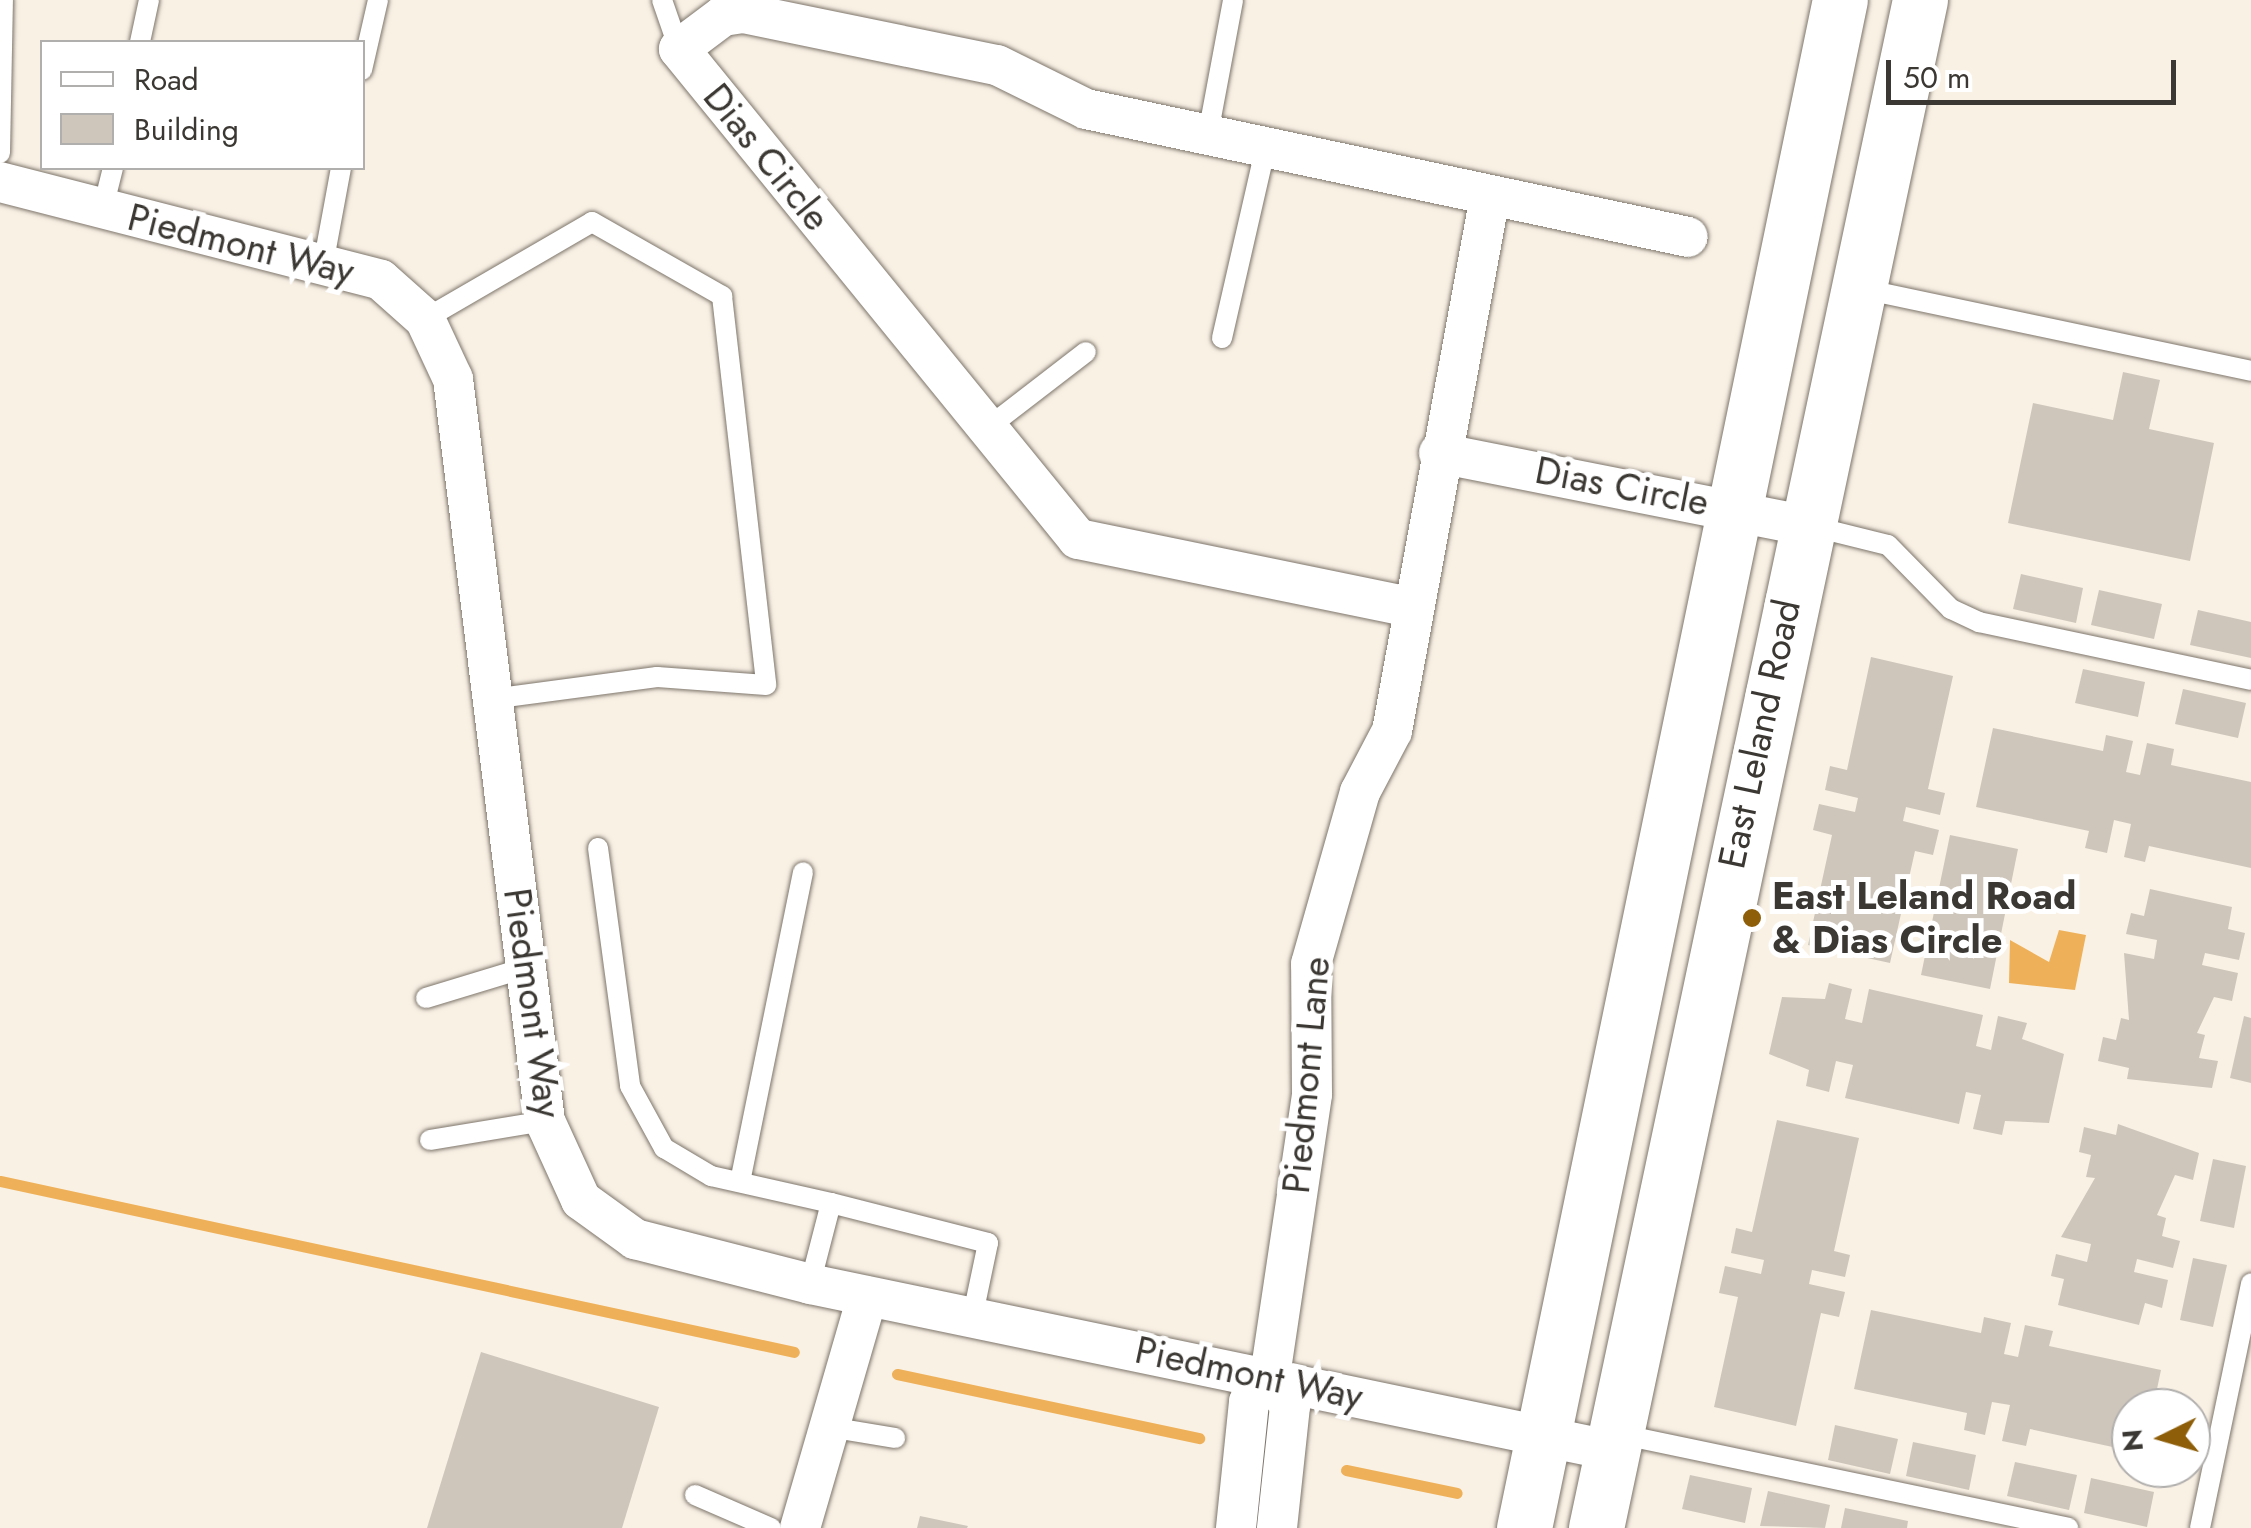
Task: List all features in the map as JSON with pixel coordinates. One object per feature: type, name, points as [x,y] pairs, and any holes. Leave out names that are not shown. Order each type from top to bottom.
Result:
[{"type":"main road","name":"East Leland Road","points":[[1524,1528],[1840,0]]},
{"type":"main road","name":"East Leland Road","points":[[1596,1528],[1803,524],[1920,0]]},
{"type":"street","name":"Dias Circle","points":[[1410,606],[1078,539],[679,49],[723,16],[744,13],[997,65],[1070,105],[1688,237]]},
{"type":"street","name":"Piedmont Way","points":[[0,182],[381,280],[425,318],[452,379],[545,1121],[582,1200],[634,1238],[810,1284],[1270,1376],[1543,1436],[1611,1442]]},
{"type":"street","points":[[1410,606],[1490,196]]},
{"type":"street","name":"Dias Circle","points":[[1439,454],[1803,524]]},
{"type":"street","name":"Piedmont Lane","points":[[1270,1376],[1312,1094],[1310,964],[1360,792],[1392,731],[1410,606]]},
{"type":"street","points":[[800,1528],[835,1428],[867,1296]]},
{"type":"street","points":[[1236,1528],[1249,1402],[1270,1376],[1290,1406],[1278,1528]]},
{"type":"lane","points":[[0,153],[3,0]]},
{"type":"lane","points":[[140,40],[150,0]]},
{"type":"lane","points":[[365,57],[378,0]]},
{"type":"lane","points":[[662,0],[679,49]]},
{"type":"lane","points":[[1208,134],[1234,0]]},
{"type":"lane","points":[[1222,338],[1266,146]]},
{"type":"lane","points":[[103,208],[112,170]]},
{"type":"lane","points":[[323,265],[341,170]]},
{"type":"lane","points":[[425,318],[592,222],[722,296],[766,686],[656,677],[492,699]]},
{"type":"lane","points":[[1856,287],[2251,372]]},
{"type":"lane","points":[[986,429],[1086,352]]},
{"type":"lane","points":[[1803,524],[1888,545],[1951,609],[1979,622],[2251,680]]},
{"type":"lane","points":[[598,848],[630,1086],[664,1148],[740,1182],[988,1243],[972,1318]]},
{"type":"lane","points":[[740,1182],[803,872]]},
{"type":"lane","points":[[426,998],[526,968]]},
{"type":"lane","points":[[430,1140],[545,1121]]},
{"type":"lane","points":[[810,1284],[831,1204]]},
{"type":"lane","points":[[2200,1528],[2251,1283]]},
{"type":"lane","points":[[835,1428],[895,1438]]},
{"type":"lane","points":[[1611,1442],[1701,1451],[2068,1528]]},
{"type":"lane","points":[[695,1495],[771,1528]]},
{"type":"shaded area","points":[[2059,930],[2086,935],[2075,990],[2009,983],[2010,940],[2049,962]]},
{"type":"building","points":[[2123,372],[2160,380],[2149,429],[2214,443],[2190,561],[2008,523],[2033,403],[2113,420]]},
{"type":"building","points":[[2021,574],[2083,588],[2076,623],[2013,609]]},
{"type":"building","points":[[2099,590],[2162,604],[2154,639],[2091,625]]},
{"type":"building","points":[[2198,610],[2251,622],[2251,658],[2190,645]]},
{"type":"building","points":[[1871,657],[1953,676],[1928,789],[1945,793],[1940,815],[1906,807],[1903,821],[1939,830],[1933,855],[1915,851],[1890,963],[1808,945],[1832,835],[1813,830],[1819,804],[1855,812],[1858,798],[1825,790],[1830,766],[1847,770]]},
{"type":"building","points":[[2083,669],[2145,682],[2138,717],[2075,703]]},
{"type":"building","points":[[2183,689],[2246,703],[2238,738],[2175,724]]},
{"type":"building","points":[[1993,728],[2103,751],[2106,735],[2133,741],[2126,772],[2140,775],[2147,743],[2174,749],[2171,765],[2251,782],[2251,868],[2149,846],[2145,862],[2124,857],[2131,824],[2114,820],[2107,853],[2085,848],[2089,831],[1976,807]]},
{"type":"building","points":[[1950,835],[2018,849],[1990,989],[1921,975]]},
{"type":"building","points":[[2150,889],[2232,907],[2228,929],[2245,933],[2239,960],[2205,953],[2202,965],[2238,973],[2232,1001],[2214,997],[2197,1033],[2205,1035],[2199,1058],[2218,1061],[2212,1088],[2127,1079],[2129,1068],[2098,1061],[2103,1037],[2116,1040],[2121,1018],[2129,1020],[2124,953],[2154,959],[2157,940],[2126,934],[2131,913],[2144,916]]},
{"type":"building","points":[[1829,983],[1852,989],[1845,1019],[1862,1023],[1869,989],[1983,1015],[1976,1046],[1991,1050],[1998,1016],[2027,1023],[2022,1039],[2064,1054],[2049,1123],[2005,1121],[2002,1135],[1973,1129],[1981,1095],[1966,1092],[1959,1124],[1845,1098],[1853,1065],[1836,1061],[1829,1092],[1806,1086],[1809,1070],[1769,1054],[1782,997],[1825,999]]},
{"type":"building","points":[[2244,1016],[2251,1018],[2251,1083],[2230,1078]]},
{"type":"building","points":[[1777,1120],[1859,1138],[1834,1251],[1850,1255],[1845,1277],[1812,1270],[1809,1284],[1845,1292],[1839,1317],[1821,1313],[1796,1426],[1714,1407],[1738,1297],[1719,1293],[1725,1266],[1761,1274],[1764,1260],[1731,1253],[1736,1228],[1752,1232]]},
{"type":"building","points":[[2118,1124],[2199,1153],[2193,1180],[2175,1175],[2157,1215],[2166,1218],[2162,1236],[2180,1241],[2173,1268],[2137,1259],[2134,1272],[2168,1280],[2162,1308],[2145,1303],[2139,1325],[2058,1305],[2064,1279],[2051,1276],[2056,1254],[2087,1262],[2091,1244],[2061,1237],[2095,1178],[2086,1177],[2091,1155],[2079,1152],[2084,1127],[2116,1135]]},
{"type":"building","points":[[2213,1159],[2246,1166],[2234,1228],[2200,1221]]},
{"type":"building","points":[[2193,1258],[2227,1265],[2213,1327],[2180,1320]]},
{"type":"building","points":[[1871,1310],[1981,1333],[1984,1317],[2011,1323],[2004,1354],[2018,1357],[2025,1325],[2053,1331],[2049,1346],[2161,1370],[2157,1388],[2111,1388],[2111,1447],[2030,1429],[2026,1446],[2002,1441],[2010,1405],[1992,1402],[1985,1435],[1964,1430],[1967,1413],[1854,1389]]},
{"type":"building","points":[[481,1352],[659,1407],[622,1528],[427,1528]]},
{"type":"building","points":[[1835,1425],[1898,1439],[1890,1474],[1828,1460]]},
{"type":"building","points":[[1913,1442],[1976,1455],[1969,1490],[1906,1476]]},
{"type":"building","points":[[2015,1462],[2077,1475],[2069,1510],[2007,1496]]},
{"type":"building","points":[[1690,1475],[1752,1488],[1745,1523],[1682,1509]]},
{"type":"building","points":[[2091,1478],[2111,1482],[2111,1488],[2154,1492],[2147,1527],[2084,1513]]},
{"type":"building","points":[[1768,1491],[1830,1505],[1825,1528],[1760,1526]]},
{"type":"building","points":[[1845,1508],[1908,1521],[1907,1528],[1841,1528]]},
{"type":"building","points":[[920,1516],[968,1526],[917,1528]]},
{"type":"waterway","points":[[0,1181],[794,1352]]},
{"type":"waterway","points":[[897,1374],[1199,1438]]},
{"type":"waterway","points":[[1346,1470],[1457,1493]]},
{"type":"place","name":"East Leland Road & Dias Circle","points":[[1752,918]]}]
